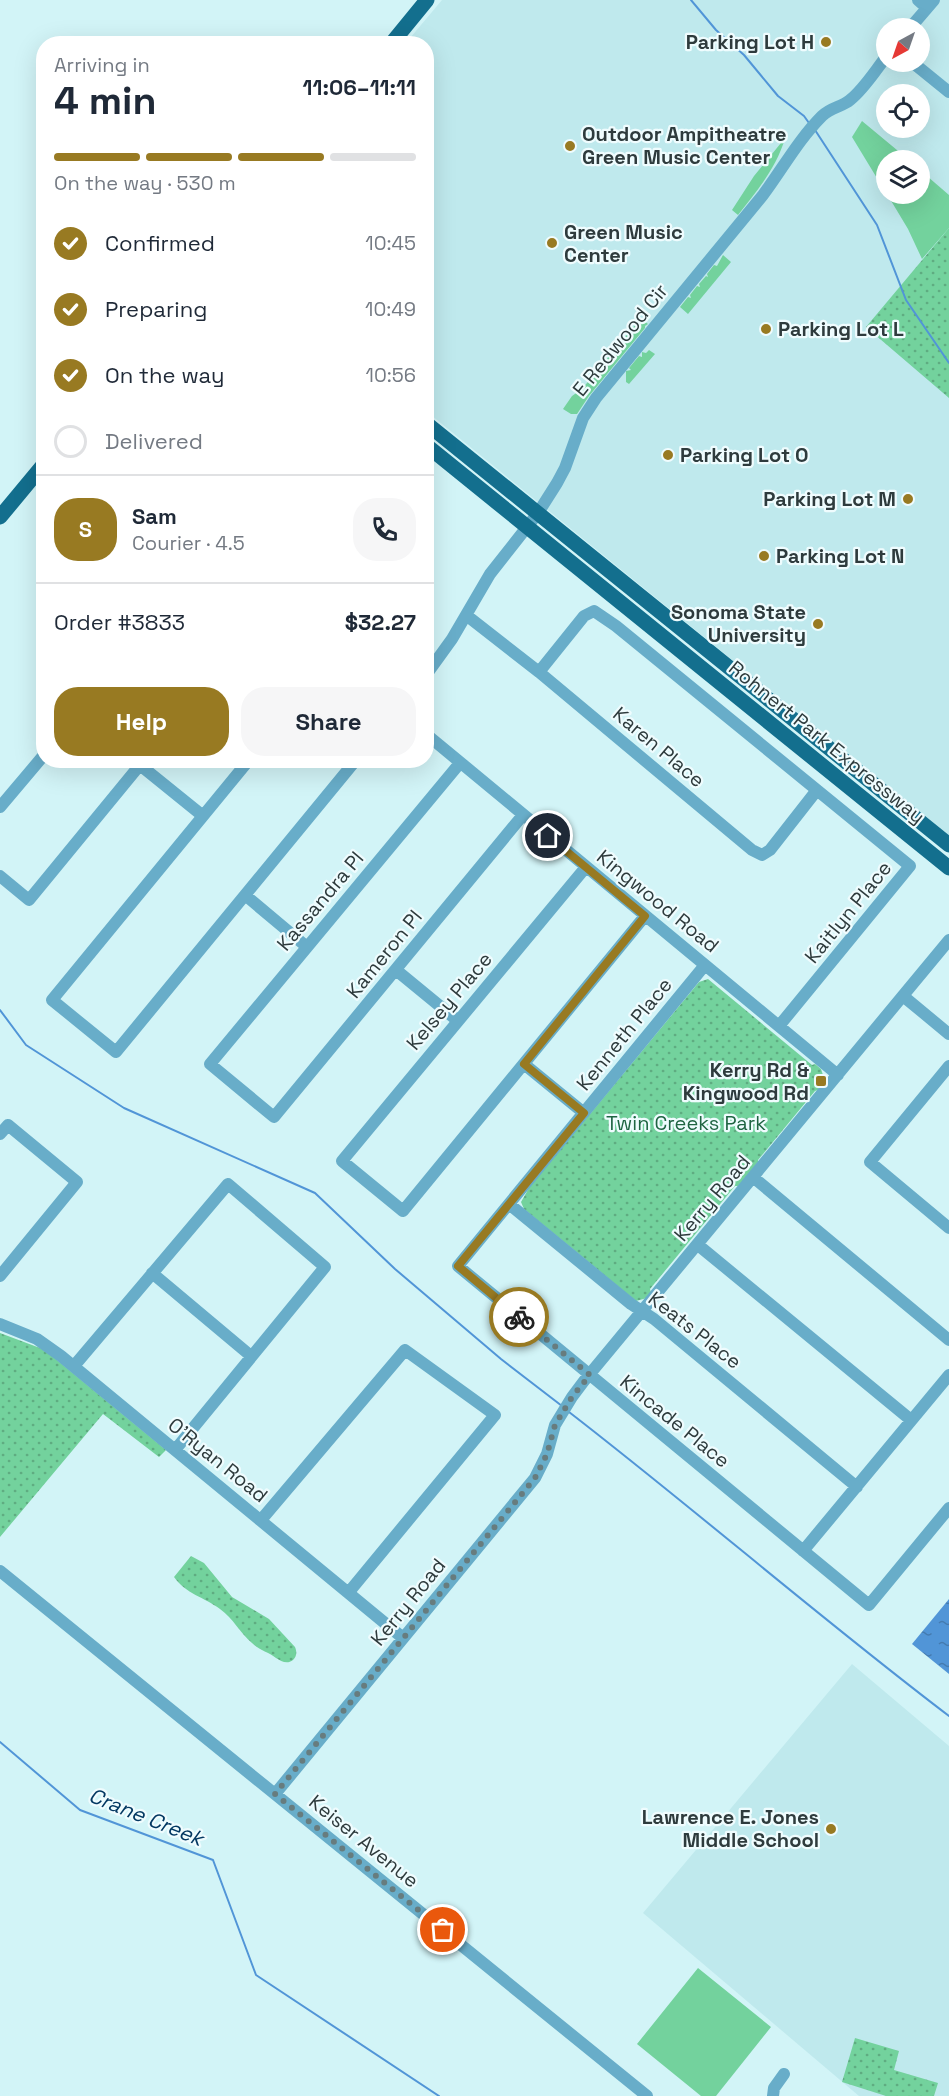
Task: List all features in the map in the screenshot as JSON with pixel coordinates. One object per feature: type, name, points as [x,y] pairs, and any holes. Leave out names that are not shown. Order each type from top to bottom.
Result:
[{"type":"main road","points":[[398,36],[427,0]]},
{"type":"main road","name":"Rohnert Park Expressway","points":[[434,429],[949,845]]},
{"type":"main road","name":"Rohnert Park Expressway","points":[[434,451],[949,868]]},
{"type":"main road","points":[[0,517],[36,474]]},
{"type":"street","points":[[916,18],[926,3]]},
{"type":"street","name":"E Redwood Cir","points":[[434,664],[452,639],[490,574],[538,513],[565,468],[579,426],[596,398],[764,195],[797,146],[823,114],[834,106],[845,104],[853,98],[876,69]]},
{"type":"street","points":[[924,72],[949,92]]},
{"type":"street","name":"Kaitlyn Place","points":[[539,672],[584,616],[594,611],[623,632],[910,866],[779,1026]]},
{"type":"street","name":"Karen Place","points":[[466,615],[539,672],[740,840],[762,855],[770,850],[817,790]]},
{"type":"street","name":"Kingwood Road","points":[[434,741],[838,1075]]},
{"type":"street","name":"Kassandra Pl","points":[[274,1117],[210,1064],[460,763]]},
{"type":"street","points":[[0,807],[36,764]]},
{"type":"street","points":[[0,876],[29,900],[138,768]]},
{"type":"street","points":[[148,768],[203,816]]},
{"type":"street","points":[[242,768],[52,1000],[116,1052],[349,768]]},
{"type":"street","name":"Kameron Pl","points":[[274,1117],[522,815]]},
{"type":"street","name":"Kelsey Place","points":[[524,1064],[403,1211],[342,1161],[586,867]]},
{"type":"street","points":[[245,896],[307,947]]},
{"type":"street","points":[[584,1113],[524,1064],[645,916]]},
{"type":"street","name":"Kerry Road","points":[[275,1794],[535,1478],[547,1454],[555,1425],[572,1397],[949,940]]},
{"type":"street","name":"Kenneth Place","points":[[458,1266],[705,965]]},
{"type":"street","points":[[396,970],[458,1021]]},
{"type":"street","points":[[903,996],[949,1034]]},
{"type":"street","points":[[949,1066],[870,1162],[949,1228]]},
{"type":"street","points":[[0,1276],[77,1182],[4,1130]]},
{"type":"street","points":[[754,1178],[949,1340]]},
{"type":"street","points":[[74,1366],[228,1184],[324,1267],[174,1450]]},
{"type":"street","name":"Keats Place","points":[[509,1204],[631,1305],[654,1318],[857,1486]]},
{"type":"street","points":[[698,1245],[911,1420]]},
{"type":"street","name":"Kincade Place","points":[[458,1266],[869,1605],[949,1508]]},
{"type":"street","points":[[152,1273],[251,1356]]},
{"type":"street","name":"O'Ryan Road","points":[[0,1324],[37,1339],[74,1366],[403,1638]]},
{"type":"street","points":[[261,1520],[405,1350],[495,1415],[349,1592]]},
{"type":"street","points":[[803,1551],[949,1375]]},
{"type":"street","name":"Keiser Avenue","points":[[0,1571],[647,2096]]},
{"type":"street","points":[[773,2096],[774,2088],[784,2074]]},
{"type":"shaded area","name":"Sonoma State University","points":[[442,0],[949,0],[949,836],[434,418],[434,36],[412,36]]},
{"type":"shaded area","name":"Lawrence E. Jones Middle School","points":[[852,1664],[949,1746],[949,2096],[859,2096],[643,1913]]},
{"type":"green space","points":[[862,121],[876,133],[876,138],[882,138],[897,150],[876,150],[876,177],[852,137]]},
{"type":"green space","points":[[785,138],[772,169],[738,215],[732,210],[754,176]]},
{"type":"green space","points":[[930,179],[949,195],[949,228],[922,259],[893,204],[930,204]]},
{"type":"green space","points":[[949,228],[949,398],[866,327]]},
{"type":"green space","points":[[723,255],[731,262],[688,314],[680,307],[688,297],[691,298],[690,295],[697,286],[700,287],[699,284],[706,276],[708,277],[707,274],[714,265],[717,266]]},
{"type":"green space","points":[[641,318],[648,324],[577,414],[571,414],[563,409],[572,396],[582,389]]},
{"type":"green space","points":[[649,350],[655,354],[629,384],[626,382],[626,371],[631,370],[629,368],[639,356],[642,357],[642,352],[646,353]]},
{"type":"green space","name":"Twin Creeks Park","points":[[708,979],[812,1065],[815,1064],[821,1069],[824,1078],[818,1090],[758,1160],[739,1186],[735,1186],[650,1289],[651,1293],[647,1298],[636,1301],[524,1209],[521,1202],[529,1188],[699,982]]},
{"type":"green space","points":[[0,1333],[40,1348],[52,1356],[166,1450],[159,1457],[103,1414],[0,1537]]},
{"type":"green space","points":[[191,1556],[204,1563],[232,1597],[269,1619],[295,1647],[296,1654],[293,1660],[282,1661],[258,1647],[225,1613],[179,1583],[174,1577]]},
{"type":"green space","points":[[698,1968],[771,2027],[716,2096],[701,2096],[637,2044]]},
{"type":"green space","points":[[855,2038],[899,2051],[894,2070],[938,2083],[934,2096],[886,2096],[842,2082]]},
{"type":"water","points":[[949,1599],[949,1674],[912,1644]]},
{"type":"waterway","points":[[691,0],[716,30],[744,55],[778,96],[804,116],[809,123]]},
{"type":"waterway","points":[[815,130],[877,225],[906,300],[949,363]]},
{"type":"waterway","points":[[0,1010],[26,1045],[124,1108],[315,1193],[395,1269],[501,1359],[562,1406]]},
{"type":"waterway","points":[[569,1412],[949,1716]]},
{"type":"waterway","name":"Crane Creek","points":[[0,1742],[80,1810],[213,1860],[256,1975],[439,2096]]},
{"type":"way so far","points":[[443,1930],[275,1794],[535,1478],[547,1454],[555,1425],[572,1397],[590,1375],[519,1317]]},
{"type":"place","name":"Parking Lot H","points":[[826,42]]},
{"type":"place","name":"Outdoor Ampitheatre Green Music Center","points":[[570,146]]},
{"type":"place","name":"Green Music Center","points":[[552,243]]},
{"type":"place","name":"Parking Lot L","points":[[766,329]]},
{"type":"place","name":"Parking Lot O","points":[[668,455]]},
{"type":"place","name":"Parking Lot M","points":[[908,499]]},
{"type":"place","name":"Parking Lot N","points":[[764,556]]},
{"type":"place","name":"Sonoma State University","points":[[818,624]]},
{"type":"place","name":"Kerry Rd & Kingwood Rd","points":[[821,1081]]},
{"type":"place","name":"Lawrence E. Jones Middle School","points":[[831,1829]]},
{"type":"route","points":[[519,1317],[458,1266],[584,1113],[524,1064],[645,916],[548,836]]}]
